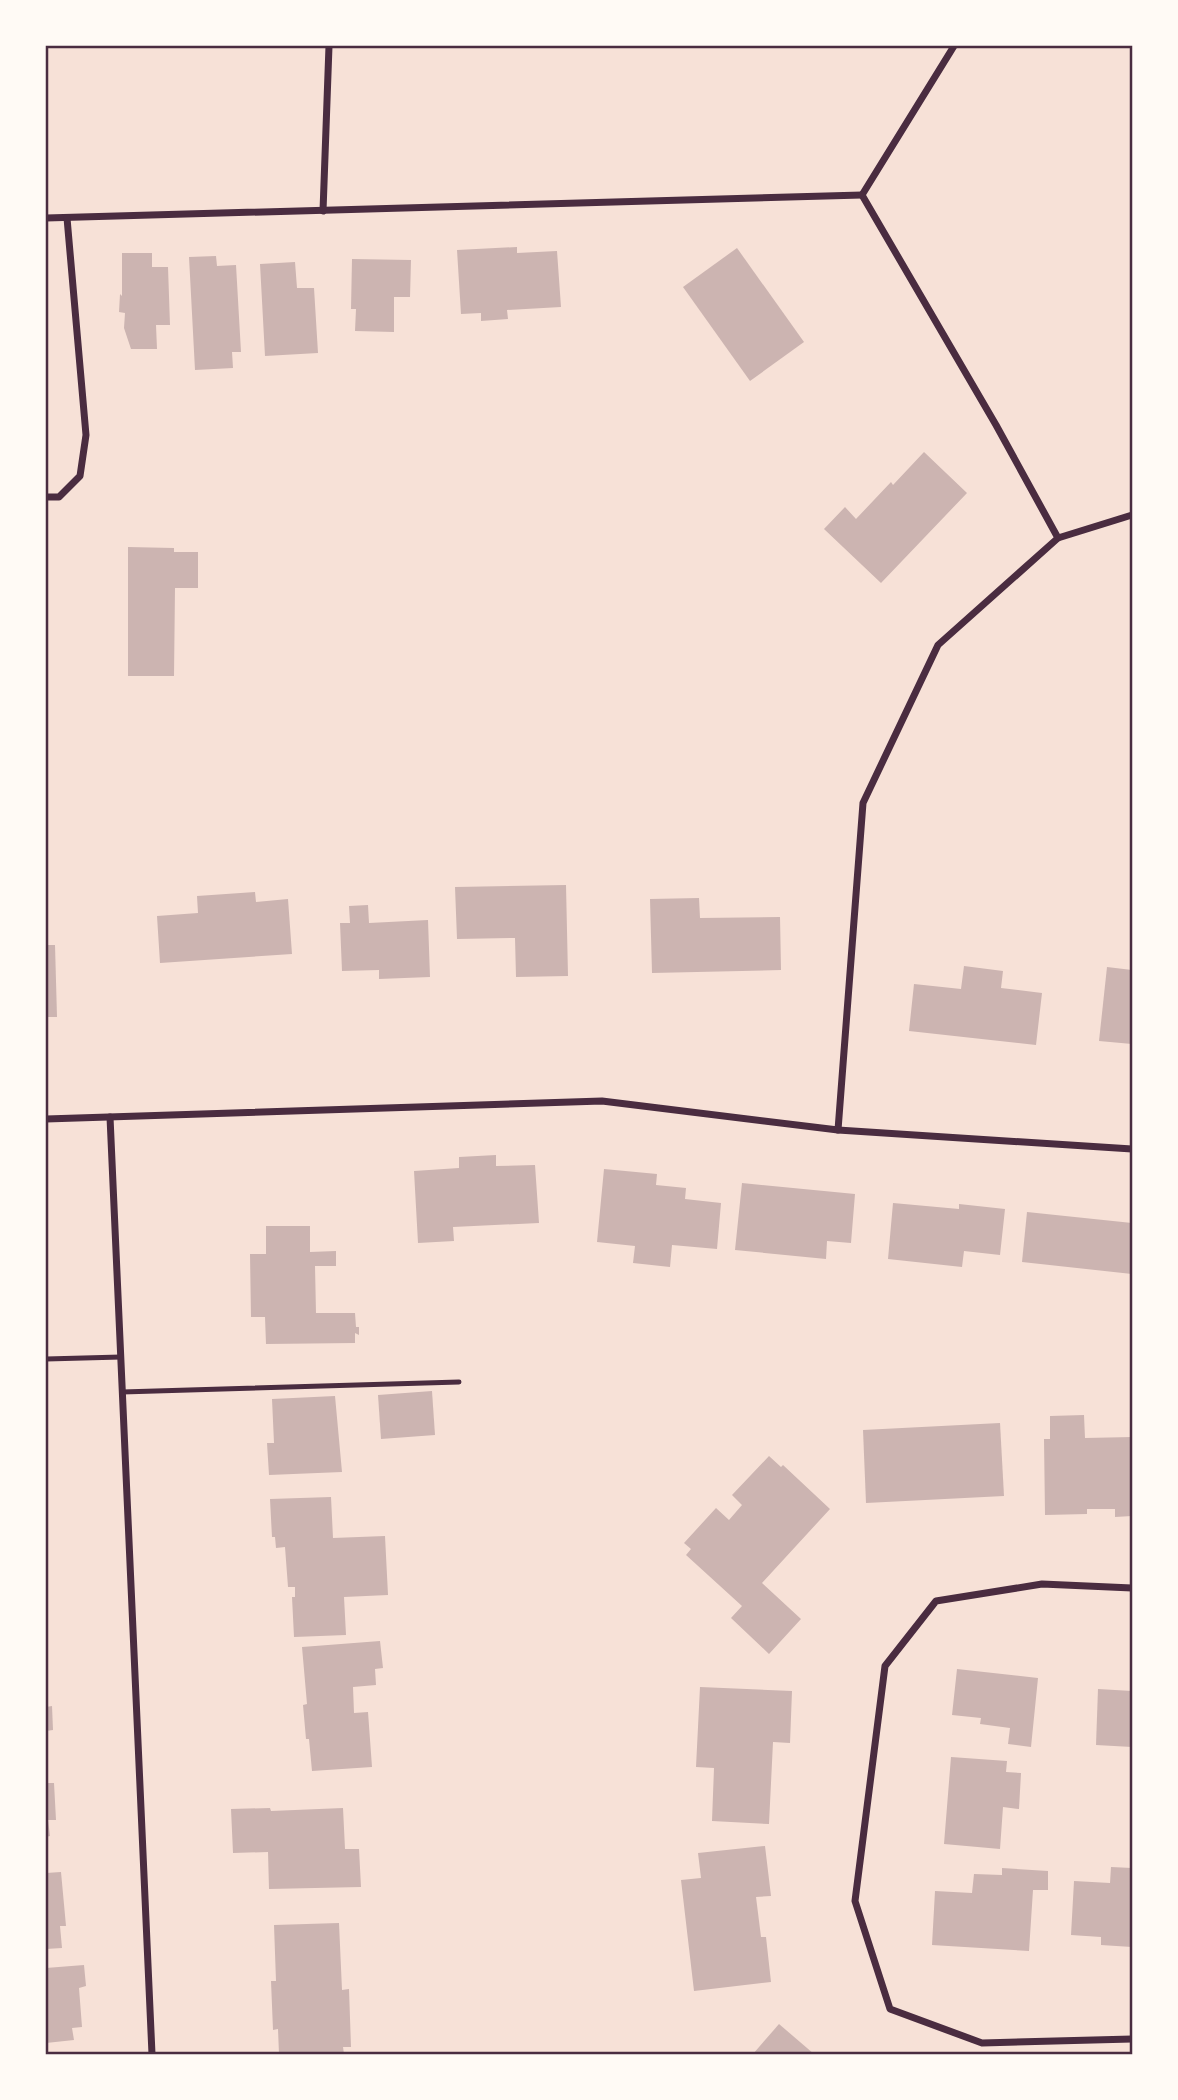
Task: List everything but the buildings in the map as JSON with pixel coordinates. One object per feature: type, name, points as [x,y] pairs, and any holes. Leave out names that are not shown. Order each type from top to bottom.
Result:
[{"type":"street","points":[[323,211],[329,46]]},
{"type":"street","points":[[862,195],[954,46]]},
{"type":"street","points":[[46,218],[862,195]]},
{"type":"street","points":[[862,195],[996,425],[1058,538]]},
{"type":"street","points":[[46,497],[59,497],[80,476],[86,435],[67,218]]},
{"type":"street","points":[[838,1130],[863,803],[938,645],[1058,538],[1132,515]]},
{"type":"street","points":[[46,1119],[602,1101],[838,1130],[1132,1149]]},
{"type":"street","points":[[110,1117],[152,2054]]},
{"type":"street","points":[[1132,1588],[1042,1584],[936,1601],[885,1666],[855,1901],[890,2009],[982,2043],[1132,2039]]},
{"type":"lane","points":[[46,1359],[121,1357]]},
{"type":"lane","points":[[122,1392],[459,1382]]}]
